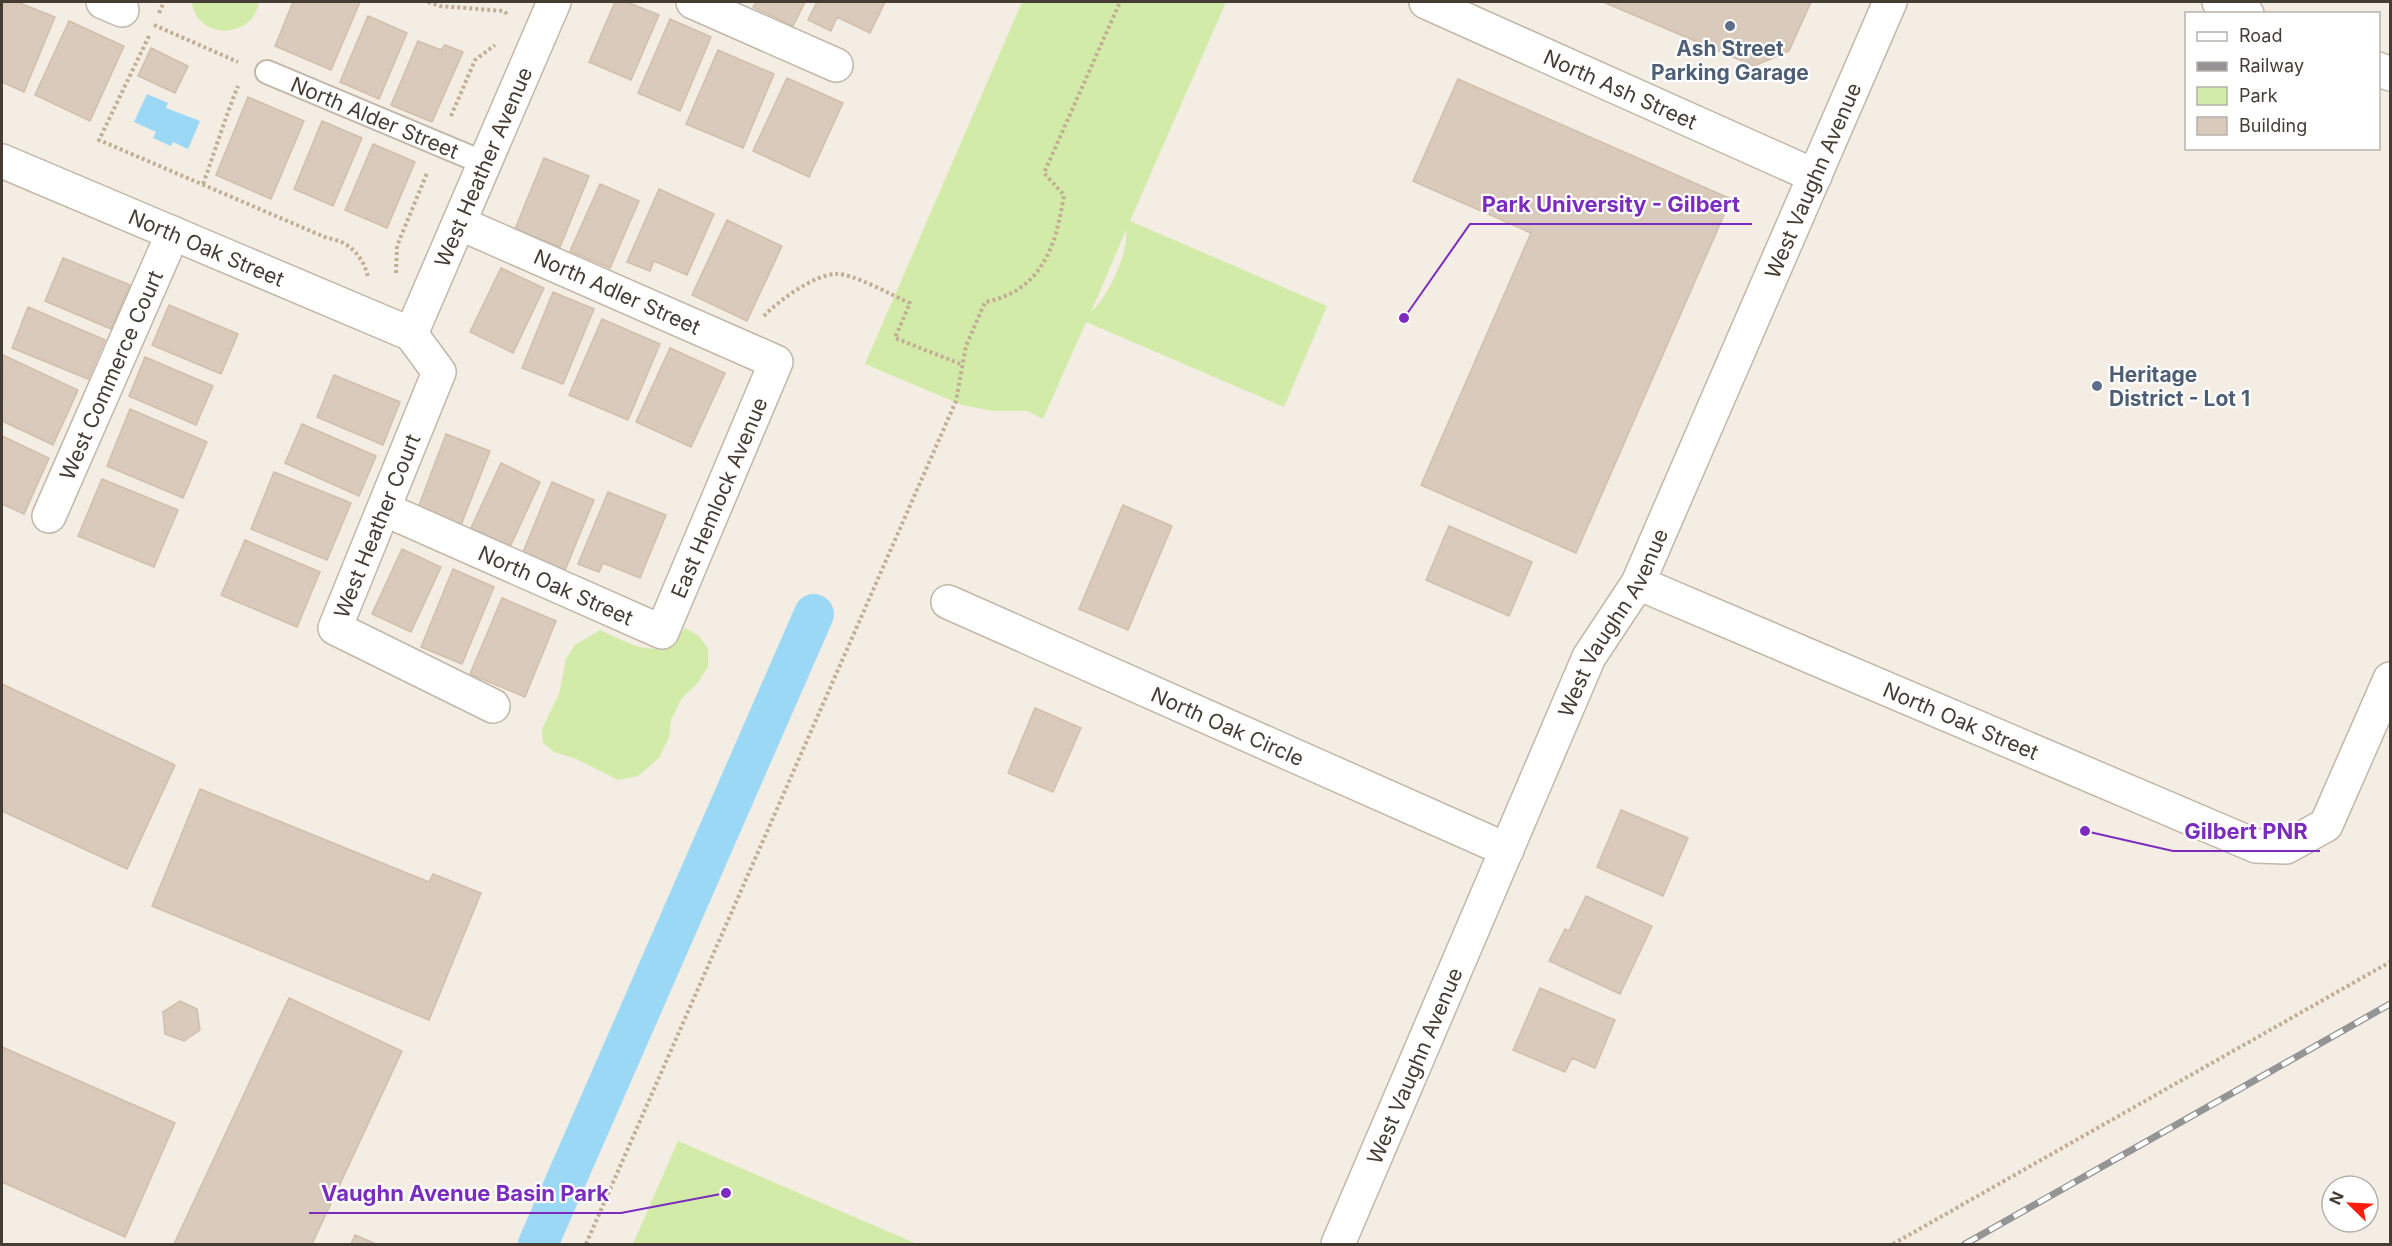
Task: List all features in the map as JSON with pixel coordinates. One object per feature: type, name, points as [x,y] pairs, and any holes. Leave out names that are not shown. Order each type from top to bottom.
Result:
[{"type":"street","name":"West Heather Avenue","points":[[411,334],[554,2]]},
{"type":"street","points":[[693,2],[836,65]]},
{"type":"street","name":"North Ash Street","points":[[1426,2],[1815,176]]},
{"type":"street","name":"West Vaughn Avenue","points":[[1338,1245],[1589,657],[1638,583],[1890,2]]},
{"type":"street","points":[[2219,2],[2242,12]]},
{"type":"street","name":"North Oak Street","points":[[2,161],[411,334]]},
{"type":"street","name":"North Adler Street","points":[[459,223],[776,362]]},
{"type":"street","name":"West Commerce Court","points":[[49,516],[172,233]]},
{"type":"street","name":"West Heather Court","points":[[411,334],[439,372],[335,628],[493,706]]},
{"type":"street","name":"East Hemlock Avenue","points":[[662,632],[776,362]]},
{"type":"street","name":"North Oak Street","points":[[384,509],[662,632]]},
{"type":"street","name":"North Oak Street","points":[[1638,583],[2256,846],[2286,847],[2326,825],[2391,679]]},
{"type":"street","name":"North Oak Circle","points":[[948,602],[1508,850]]},
{"type":"lane","name":"North Alder Street","points":[[256,69],[439,142],[484,163]]},
{"type":"path","points":[[164,2],[99,140],[327,238],[339,239],[358,252],[366,268],[370,286]]},
{"type":"path","points":[[428,2],[440,6],[504,11],[511,18],[510,25]]},
{"type":"path","points":[[586,1245],[956,401],[966,346],[985,302],[1002,299],[1032,280],[1048,256],[1059,230],[1064,195],[1044,173],[1120,2]]},
{"type":"path","points":[[113,6],[256,69]]},
{"type":"path","points":[[397,279],[396,246],[439,142],[475,60],[500,41]]},
{"type":"path","points":[[203,184],[219,141],[224,118],[242,76]]},
{"type":"path","points":[[746,348],[764,315],[783,299],[817,279],[836,274],[850,277],[910,303],[895,338],[963,365]]},
{"type":"path","points":[[1893,1245],[2391,962]]},
{"type":"green space","points":[[192,2],[259,2],[255,14],[247,23],[236,29],[225,30],[214,29],[204,24],[196,15]]},
{"type":"green space","points":[[1022,2],[1226,2],[1130,221],[1327,306],[1284,407],[1086,322],[1043,419],[1027,411],[994,411],[962,405],[865,364]],"holes":[[[1126,230],[1126,239],[1116,274],[1104,296],[1091,312]]]},
{"type":"green space","points":[[685,628],[699,636],[708,649],[708,667],[698,683],[682,698],[671,720],[669,737],[659,758],[638,776],[618,780],[576,759],[554,752],[543,743],[542,729],[559,694],[566,659],[575,645],[600,630],[634,645],[656,649],[666,646]]},
{"type":"green space","points":[[678,1141],[917,1244],[633,1244]]},
{"type":"water","points":[[147,94],[168,103],[166,108],[200,121],[188,149],[173,142],[171,146],[153,138],[156,132],[134,122]]},
{"type":"building","points":[[2,2],[17,2],[55,17],[24,92],[2,82]]},
{"type":"building","points":[[293,2],[360,2],[331,70],[275,46]]},
{"type":"building","points":[[615,2],[627,2],[659,15],[631,80],[589,62]]},
{"type":"building","points":[[756,2],[805,2],[793,26],[753,7]]},
{"type":"building","points":[[817,2],[885,2],[870,33],[837,17],[831,31],[808,20]]},
{"type":"building","name":"Ash Street Parking Garage","points":[[1603,2],[1811,2],[1789,51],[1754,66]]},
{"type":"building","points":[[368,16],[407,33],[379,99],[340,82]]},
{"type":"building","points":[[670,19],[711,37],[680,111],[638,93]]},
{"type":"building","points":[[69,21],[124,46],[90,121],[35,95]]},
{"type":"building","points":[[418,41],[441,50],[445,45],[463,52],[432,122],[391,105]]},
{"type":"building","points":[[151,48],[188,66],[175,93],[138,76]]},
{"type":"building","points":[[718,50],[774,74],[743,148],[686,124]]},
{"type":"building","points":[[787,78],[843,103],[809,177],[753,151]]},
{"type":"building","points":[[1458,79],[1731,199],[1576,553],[1421,485],[1531,233],[1413,181]]},
{"type":"building","points":[[248,97],[304,121],[271,199],[216,175]]},
{"type":"building","points":[[322,121],[362,138],[333,206],[294,189]]},
{"type":"building","points":[[373,144],[415,162],[387,228],[345,210]]},
{"type":"building","points":[[544,158],[589,176],[560,247],[515,229]]},
{"type":"building","points":[[600,184],[639,201],[610,268],[570,251]]},
{"type":"building","points":[[659,189],[714,214],[687,275],[654,261],[650,271],[627,262]]},
{"type":"building","points":[[727,220],[782,246],[747,321],[692,295]]},
{"type":"building","points":[[63,258],[130,285],[111,329],[45,301]]},
{"type":"building","points":[[501,268],[544,288],[513,353],[470,332]]},
{"type":"building","points":[[553,292],[594,309],[563,384],[522,368]]},
{"type":"building","points":[[169,305],[238,334],[221,374],[152,345]]},
{"type":"building","points":[[28,307],[105,340],[88,379],[12,348]]},
{"type":"building","points":[[602,319],[660,344],[628,420],[569,395]]},
{"type":"building","points":[[670,348],[725,373],[691,447],[636,422]]},
{"type":"building","points":[[3,355],[78,390],[53,445],[2,421]]},
{"type":"building","points":[[145,357],[213,386],[196,425],[129,396]]},
{"type":"building","points":[[334,375],[400,402],[383,445],[317,417]]},
{"type":"building","points":[[130,409],[207,442],[183,498],[107,466]]},
{"type":"building","points":[[302,424],[376,456],[359,496],[285,463]]},
{"type":"building","points":[[446,434],[490,451],[461,525],[418,508]]},
{"type":"building","points":[[2,436],[49,458],[24,514],[2,504]]},
{"type":"building","points":[[501,463],[540,482],[510,547],[471,528]]},
{"type":"building","points":[[274,472],[351,503],[327,560],[251,529]]},
{"type":"building","points":[[102,479],[178,510],[154,567],[78,536]]},
{"type":"building","points":[[552,482],[594,500],[565,570],[523,552]]},
{"type":"building","points":[[608,492],[666,515],[640,578],[603,563],[599,572],[578,564]]},
{"type":"building","points":[[1123,505],[1172,526],[1128,630],[1079,609]]},
{"type":"building","points":[[1449,526],[1532,562],[1509,616],[1426,580]]},
{"type":"building","points":[[245,540],[320,572],[297,627],[221,595]]},
{"type":"building","points":[[402,549],[441,567],[411,632],[372,614]]},
{"type":"building","points":[[453,569],[494,587],[462,664],[421,647]]},
{"type":"building","points":[[502,598],[556,621],[525,697],[470,674]]},
{"type":"building","points":[[2,684],[175,765],[127,869],[2,811]]},
{"type":"building","points":[[1035,708],[1081,728],[1053,792],[1008,773]]},
{"type":"building","points":[[200,789],[429,882],[433,874],[481,893],[429,1020],[152,906]]},
{"type":"building","points":[[1621,810],[1688,838],[1663,896],[1597,867]]},
{"type":"building","points":[[1586,896],[1652,926],[1620,994],[1549,961],[1565,929],[1569,931]]},
{"type":"building","points":[[1540,988],[1615,1020],[1595,1068],[1572,1058],[1565,1072],[1513,1050]]},
{"type":"building","points":[[289,998],[402,1051],[312,1244],[174,1244]]},
{"type":"building","points":[[180,1001],[197,1009],[200,1030],[184,1041],[165,1034],[163,1012]]},
{"type":"building","points":[[2,1047],[175,1123],[125,1237],[2,1182]]},
{"type":"building","points":[[355,1235],[376,1244],[351,1244]]},
{"type":"waterway","points":[[538,1244],[814,614]]},
{"type":"railway","points":[[1965,1244],[2390,1004]]},
{"type":"place","name":"Ash Street Parking Garage","points":[[1730,26]]},
{"type":"place","name":"Park University - Gilbert","points":[[1404,318]]},
{"type":"place","name":"Heritage District - Lot 1","points":[[2097,386]]},
{"type":"place","name":"Gilbert PNR","points":[[2085,831]]},
{"type":"place","name":"Vaughn Avenue Basin Park","points":[[726,1193]]}]
